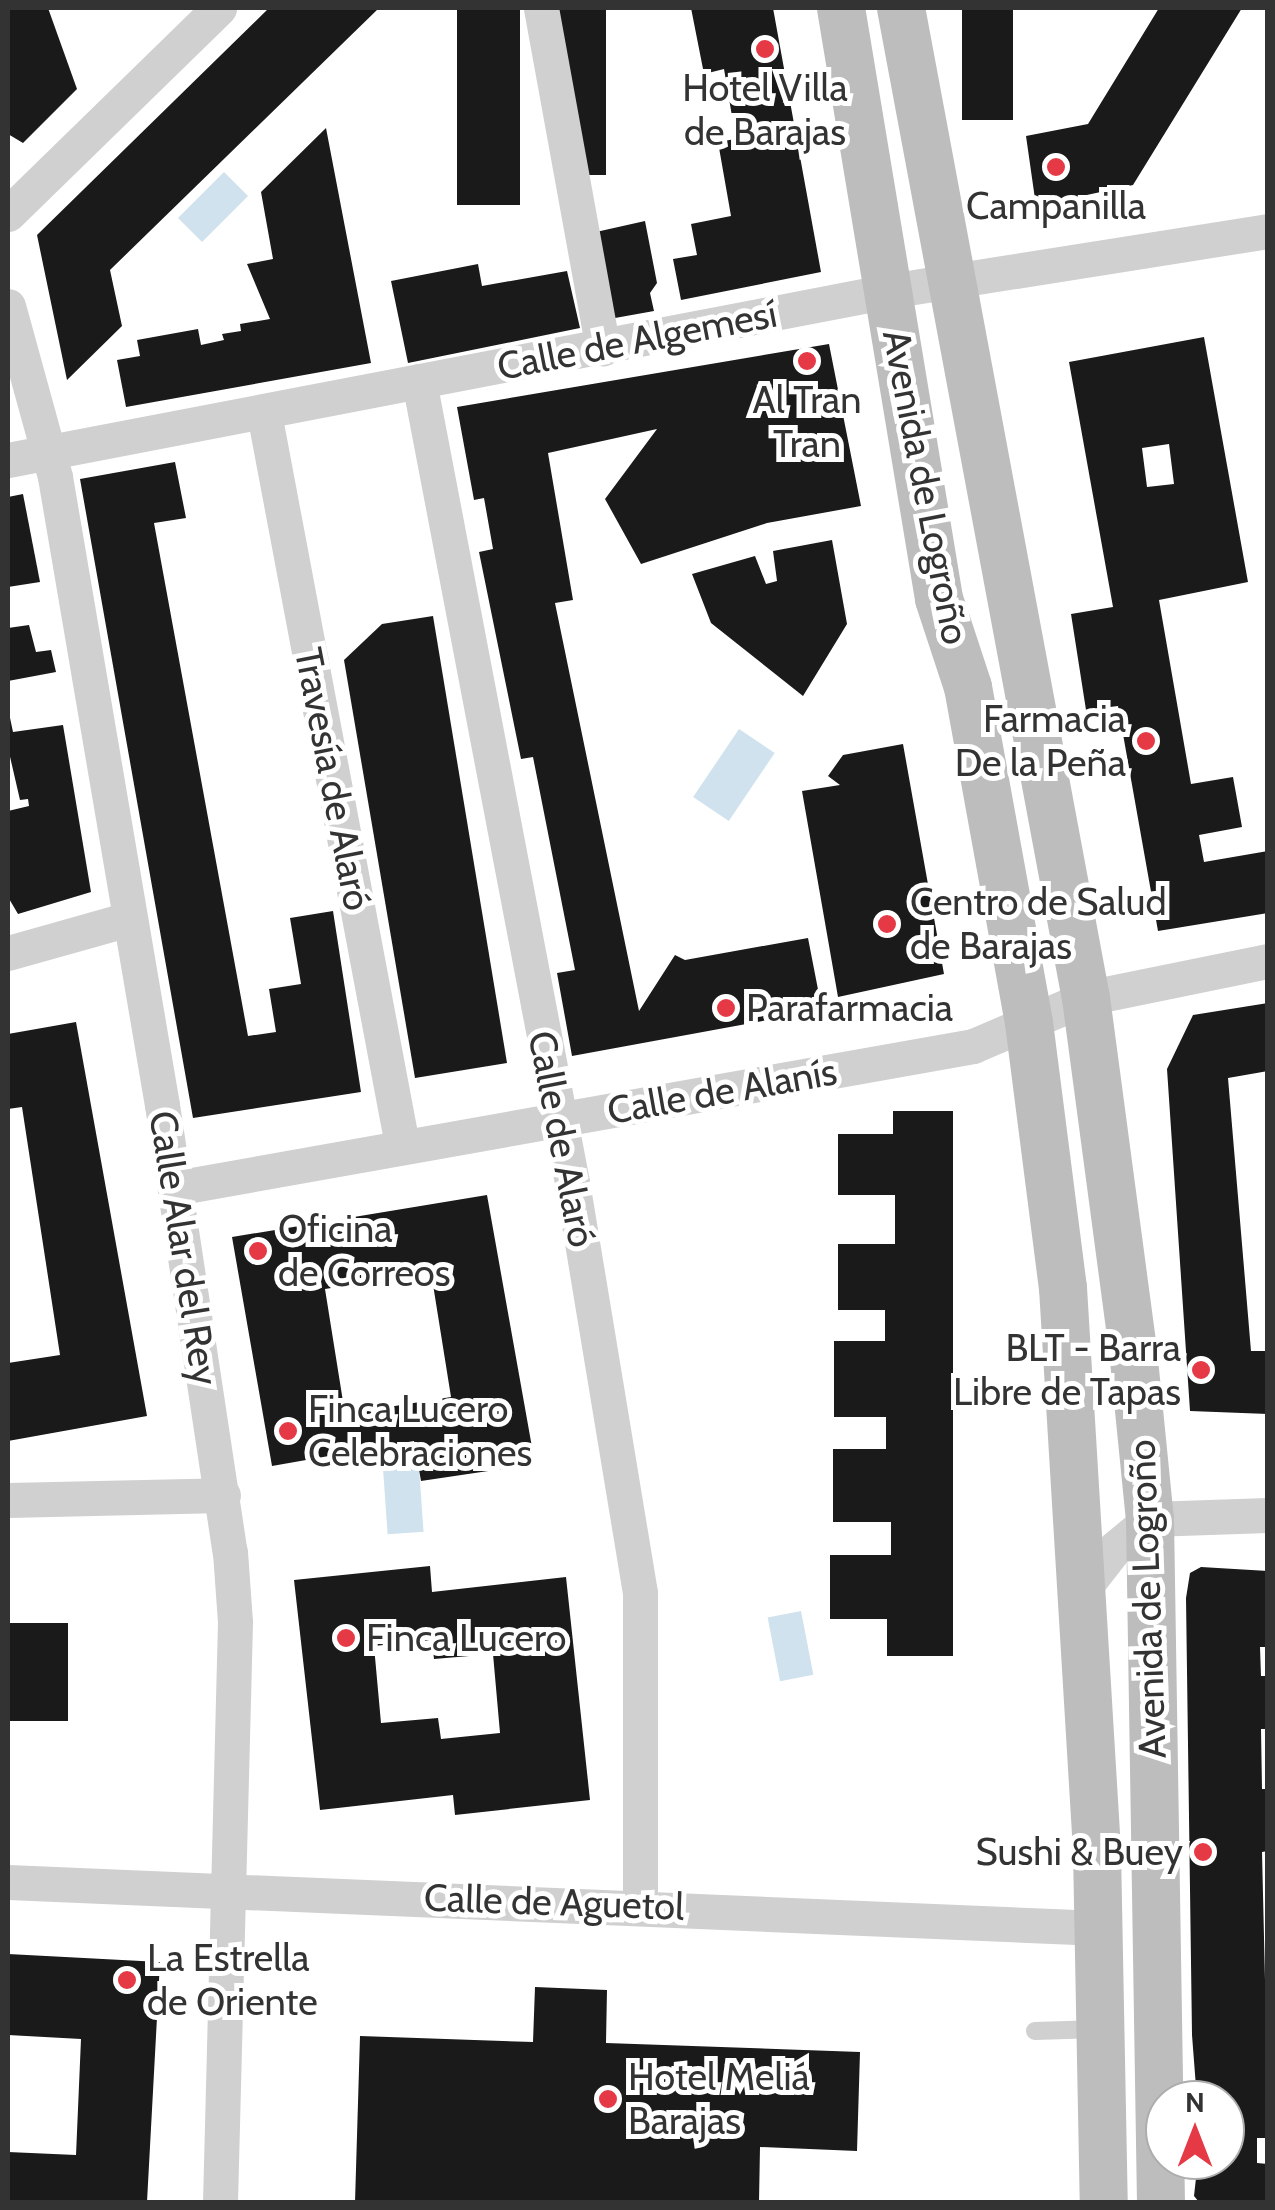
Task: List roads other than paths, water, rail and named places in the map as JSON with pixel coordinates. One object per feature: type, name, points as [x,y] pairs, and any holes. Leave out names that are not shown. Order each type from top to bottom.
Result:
[{"type":"main road","name":"Avenida de Logroño","points":[[841,8],[939,599],[968,687],[1029,1023],[1063,1288],[1100,1928],[1104,2202]]},
{"type":"main road","name":"Avenida de Logroño","points":[[901,8],[1086,998],[1150,1519],[1160,2202]]},
{"type":"street","points":[[8,214],[218,8]]},
{"type":"street","points":[[541,8],[603,348]]},
{"type":"street","name":"Calle de Algemesí","points":[[8,460],[888,291],[1268,231]]},
{"type":"street","name":"Calle Alar del Rey","points":[[8,306],[48,452],[175,1188],[223,1496],[235,1622],[220,2202]]},
{"type":"street","name":"Calle de Alaró","points":[[419,381],[560,1119],[640,1593],[640,1905]]},
{"type":"street","name":"Travesía de Alaró","points":[[264,413],[402,1144]]},
{"type":"street","points":[[8,953],[129,919]]},
{"type":"street","points":[[1029,1023],[1086,998],[1268,961]]},
{"type":"street","name":"Calle de Alanís","points":[[175,1188],[402,1144],[973,1046],[1029,1023]]},
{"type":"street","points":[[8,1500],[223,1496]]},
{"type":"street","points":[[1083,1588],[1115,1548],[1150,1519],[1268,1515]]},
{"type":"street","name":"Calle de Aguetol","points":[[8,1882],[227,1886],[1100,1928]]},
{"type":"lane","points":[[1035,2030],[1103,2029]]},
{"type":"water","points":[[224,172],[248,196],[202,242],[178,218]]},
{"type":"water","points":[[739,729],[775,753],[729,821],[693,797]]},
{"type":"water","points":[[419,1467],[424,1532],[388,1534],[383,1470]]},
{"type":"water","points":[[801,1611],[813,1675],[780,1681],[768,1617]]},
{"type":"place","name":"Hotel Villa de Barajas","points":[[765,49]]},
{"type":"place","name":"Campanilla","points":[[1056,167]]},
{"type":"place","name":"Al Tran Tran","points":[[807,361]]},
{"type":"place","name":"Farmacia De la Peña","points":[[1146,741]]},
{"type":"place","name":"Centro de Salud de Barajas","points":[[887,924]]},
{"type":"place","name":"Parafarmacia","points":[[726,1008]]},
{"type":"place","name":"Oficina de Correos","points":[[258,1251]]},
{"type":"place","name":"BLT - Barra Libre de Tapas","points":[[1201,1370]]},
{"type":"place","name":"Finca Lucero Celebraciones","points":[[288,1431]]},
{"type":"place","name":"Finca Lucero","points":[[346,1638]]},
{"type":"place","name":"Sushi & Buey","points":[[1203,1852]]},
{"type":"place","name":"La Estrella de Oriente","points":[[127,1980]]},
{"type":"place","name":"Hotel Meliá Barajas","points":[[608,2099]]}]
